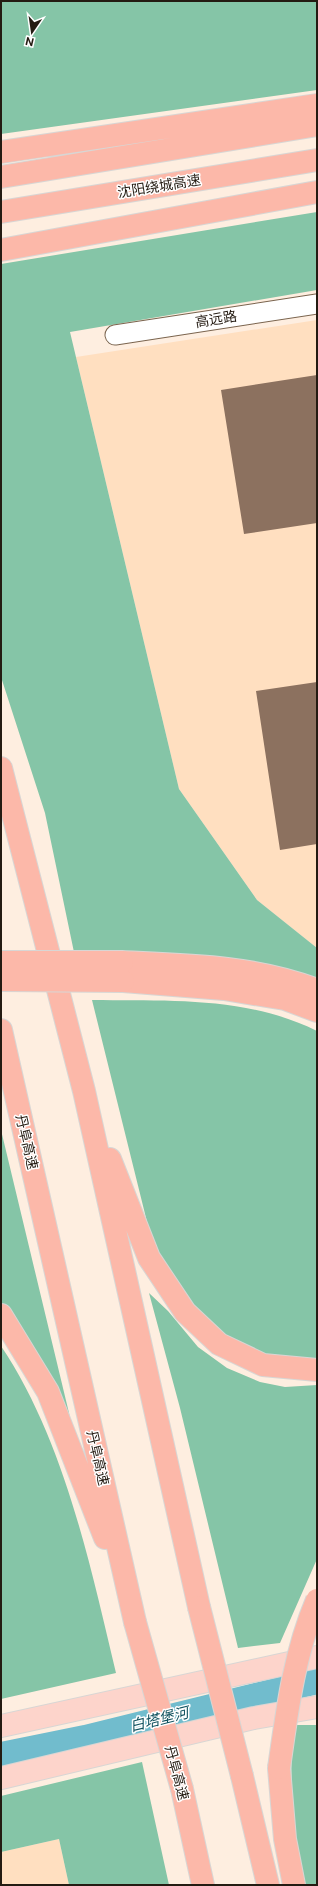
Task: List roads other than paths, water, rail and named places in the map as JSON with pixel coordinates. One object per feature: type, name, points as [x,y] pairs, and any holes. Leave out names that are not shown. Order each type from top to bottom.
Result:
[{"type":"highway","points":[[1,152],[317,105]]},
{"type":"highway","points":[[1,177],[317,125]]},
{"type":"highway","name":"沈阳绕城高速","points":[[1,212],[317,160]]},
{"type":"highway","points":[[1,250],[317,192]]},
{"type":"highway","points":[[1,768],[84,1091],[199,1606],[268,1885]]},
{"type":"highway","points":[[1,962],[122,972],[285,999],[317,1011]]},
{"type":"highway","points":[[1,980],[223,967],[290,980],[317,990]]},
{"type":"highway","name":"丹阜高速","points":[[1,1030],[133,1613],[182,1789],[203,1885]]},
{"type":"highway","points":[[84,1091],[149,1258],[185,1312],[219,1344],[264,1365],[317,1370]]},
{"type":"highway","points":[[1,1315],[48,1392],[133,1613]]},
{"type":"highway","points":[[294,1885],[285,1839],[279,1768],[290,1692],[307,1623],[317,1600]]},
{"type":"main road","points":[[1,1726],[317,1657]]},
{"type":"main road","points":[[1,1778],[254,1718],[317,1707]]},
{"type":"street","name":"高远路","points":[[115,334],[317,304]]},
{"type":"waterway","name":"白塔堡河","points":[[1,1755],[85,1738],[317,1681]]}]
